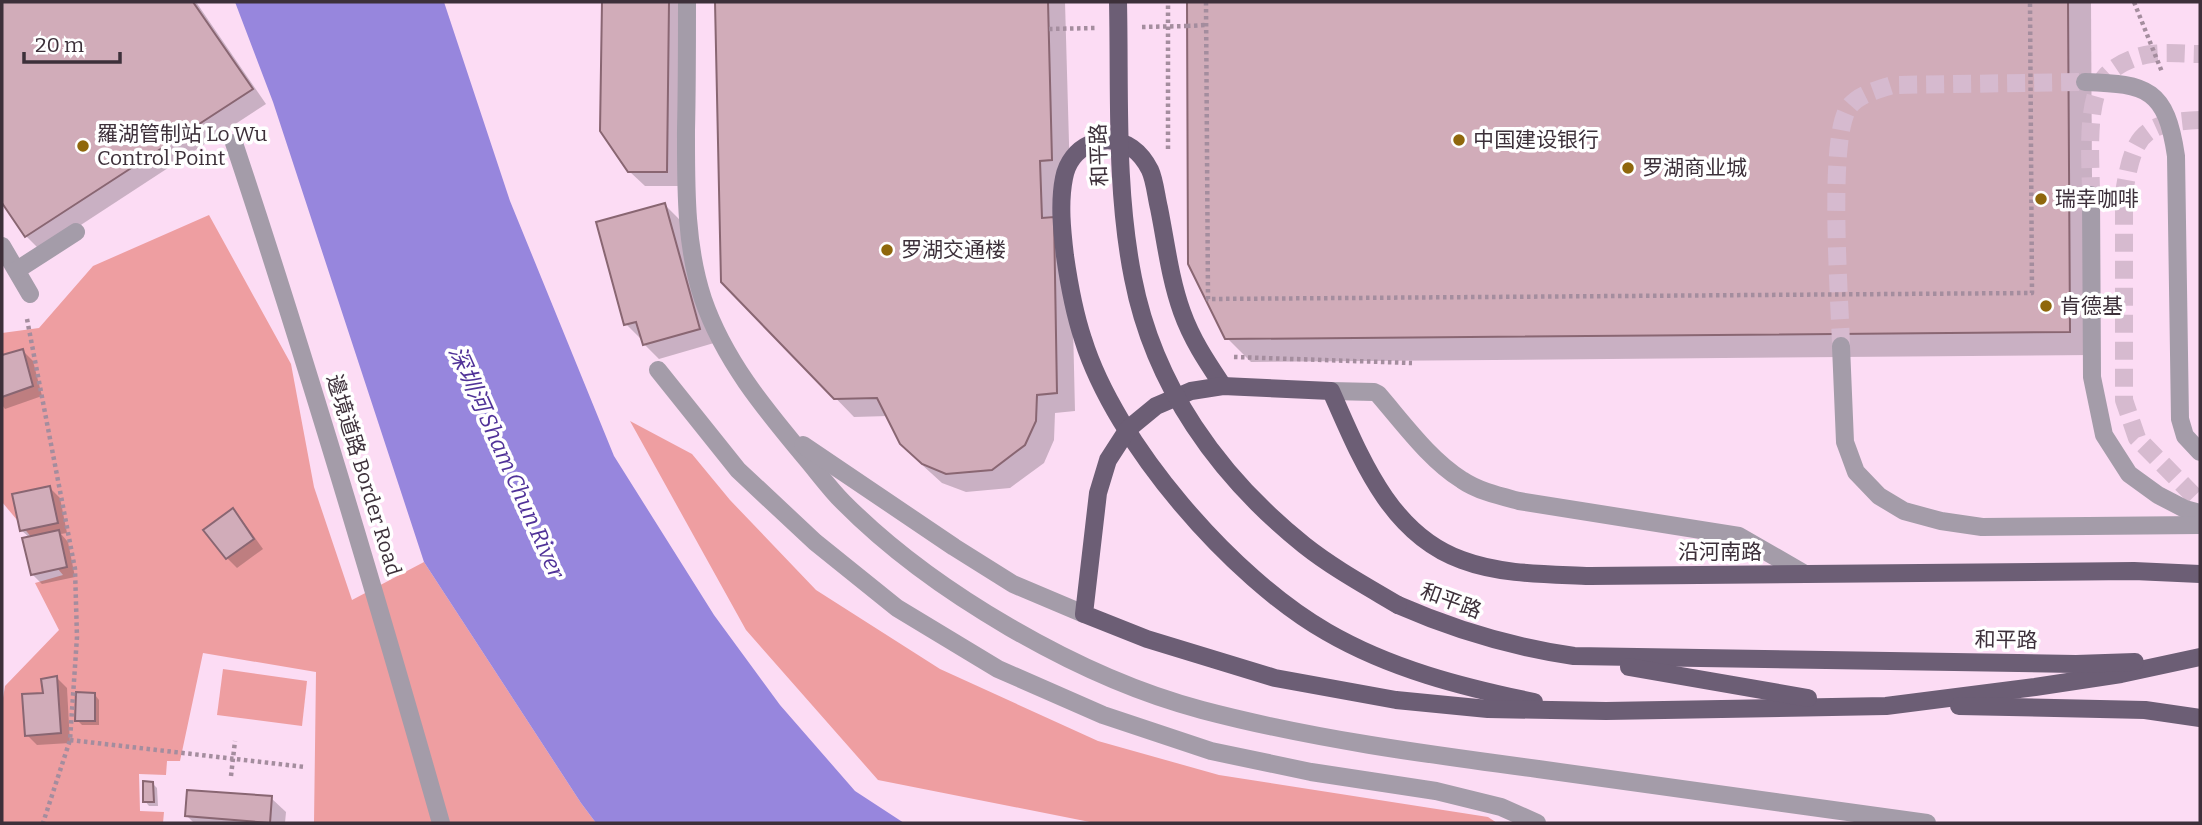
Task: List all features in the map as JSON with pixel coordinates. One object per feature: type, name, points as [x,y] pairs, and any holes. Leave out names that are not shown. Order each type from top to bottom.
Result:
[{"type":"main road","name":"和平路","points":[[1118,2],[1125,226],[1133,278],[1147,334],[1171,390],[1202,440],[1233,479],[1271,517],[1327,561],[1398,605],[1476,636],[1524,648],[1574,656],[2077,664],[2200,657]]},
{"type":"main road","points":[[1223,386],[1198,349],[1182,312],[1170,270],[1150,170],[1130,146],[1110,140],[1080,148],[1069,160],[1063,178],[1063,236],[1069,286],[1083,341],[1105,391],[1167,487],[1231,557],[1280,601],[1326,632],[1411,671],[1537,702],[1606,711]]},
{"type":"main road","points":[[1331,391],[1223,386],[1191,391],[1156,406],[1128,429],[1108,460],[1098,493],[1084,614],[1147,639],[1275,678],[1396,700],[1488,709],[1606,711],[1886,706],[2095,708],[2145,710],[2200,718]]},
{"type":"main road","name":"沿河南路","points":[[1331,391],[1361,458],[1401,520],[1432,544],[1462,560],[1494,568],[1541,574],[1805,575],[2134,571],[2200,574]]},
{"type":"main road","points":[[1574,656],[1789,696],[1886,706],[2121,674],[2200,657]]},
{"type":"street","points":[[687,2],[686,186],[691,250],[703,297],[722,345],[748,386],[842,501],[908,560],[971,603],[1054,652],[1133,686],[1197,709],[1290,731],[1381,747],[1927,823]]},
{"type":"street","points":[[2085,82],[2120,83],[2145,90],[2164,108],[2172,132],[2176,156],[2180,419],[2185,436],[2200,452]]},
{"type":"street","name":"邊境道路 Border Road","points":[[234,143],[289,308],[370,573],[441,823]]},
{"type":"street","points":[[2091,195],[2092,377],[2104,435],[2129,474],[2158,495],[2185,509],[2200,513]]},
{"type":"street","points":[[17,270],[76,232]]},
{"type":"street","points":[[2,246],[17,270],[27,300]]},
{"type":"street","points":[[1841,346],[1845,442],[1856,472],[1879,496],[1904,511],[1941,521],[1982,527],[2200,525]]},
{"type":"street","points":[[658,369],[738,470],[815,542],[897,608],[998,668],[1103,715],[1211,751],[1311,772],[1436,791],[1501,807],[1537,823]]},
{"type":"street","points":[[1331,391],[1378,394],[1441,464],[1463,481],[1486,492],[1519,501],[1738,536],[1805,575]]},
{"type":"street","points":[[785,433],[1013,584],[1084,614]]},
{"type":"path","points":[[1168,2],[1168,150]]},
{"type":"path","points":[[1206,2],[1208,299],[2032,293],[2030,2]]},
{"type":"path","points":[[1187,26],[1206,25]]},
{"type":"path","points":[[27,300],[75,569],[77,637],[70,740],[43,823]]},
{"type":"path","points":[[1226,357],[1412,363]]},
{"type":"path","points":[[70,740],[305,767]]},
{"type":"path","points":[[231,776],[235,741]]},
{"type":"shaded area","points":[[209,215],[291,364],[314,487],[352,600],[424,562],[596,823],[314,823],[316,672],[203,653],[180,761],[167,761],[166,775],[139,774],[140,811],[164,812],[163,823],[2,823],[2,704],[5,686],[59,630],[35,583],[63,575],[2,502],[2,333],[39,328],[93,266]]},
{"type":"shaded area","points":[[630,421],[692,454],[730,500],[816,590],[940,669],[1098,741],[1219,775],[1488,817],[1497,823],[1095,823],[878,780],[746,630]]},
{"type":"shaded area","points":[[223,669],[307,681],[302,726],[217,715]]},
{"type":"water","name":"深圳河 Sham Chun River","points":[[235,2],[444,2],[510,201],[614,456],[714,615],[780,705],[855,791],[904,823],[596,823],[424,562],[273,102]]},
{"type":"building","name":"羅湖管制站 Lo Wu Control Point","points":[[2,2],[193,2],[253,89],[25,237],[2,203]]},
{"type":"building","points":[[602,2],[669,2],[667,172],[628,172],[600,131]]},
{"type":"building","name":"罗湖交通楼","points":[[715,2],[1048,2],[1052,160],[1040,161],[1042,218],[1054,217],[1057,393],[1037,395],[1036,421],[1025,445],[992,470],[946,474],[922,464],[900,444],[877,398],[834,399],[721,282]]},
{"type":"building","name":"罗湖商业城","points":[[1187,2],[2068,2],[2070,332],[1225,339],[1188,264]]},
{"type":"building","points":[[665,203],[700,329],[643,345],[636,322],[624,325],[596,222]]},
{"type":"building","points":[[23,349],[33,386],[2,397],[2,355]]},
{"type":"building","points":[[50,486],[58,523],[20,531],[12,494]]},
{"type":"building","points":[[233,508],[254,539],[226,559],[203,530]]},
{"type":"building","points":[[59,530],[67,567],[31,575],[22,538]]},
{"type":"building","points":[[57,676],[61,733],[25,736],[22,694],[43,693],[41,679]]},
{"type":"building","points":[[76,692],[95,693],[95,721],[75,721]]},
{"type":"building","points":[[143,781],[153,782],[154,802],[143,802]]},
{"type":"building","points":[[187,790],[272,796],[270,823],[185,816]]},
{"type":"tunnel","points":[[2091,195],[2092,118],[2098,89],[2104,78],[2119,65],[2145,55],[2200,54]]},
{"type":"tunnel","points":[[1841,346],[1836,221],[1838,151],[1842,124],[1849,107],[1869,93],[1892,85],[2085,82]]},
{"type":"tunnel","points":[[2200,120],[2165,124],[2143,136],[2131,158],[2124,193],[2124,400],[2137,438],[2200,502]]},
{"type":"place","name":"中国建设银行","points":[[1459,140]]},
{"type":"place","name":"羅湖管制站 Lo Wu Control Point","points":[[83,146]]},
{"type":"place","name":"罗湖商业城","points":[[1628,168]]},
{"type":"place","name":"瑞幸咖啡","points":[[2041,199]]},
{"type":"place","name":"罗湖交通楼","points":[[887,250]]},
{"type":"place","name":"肯德基","points":[[2046,306]]}]
